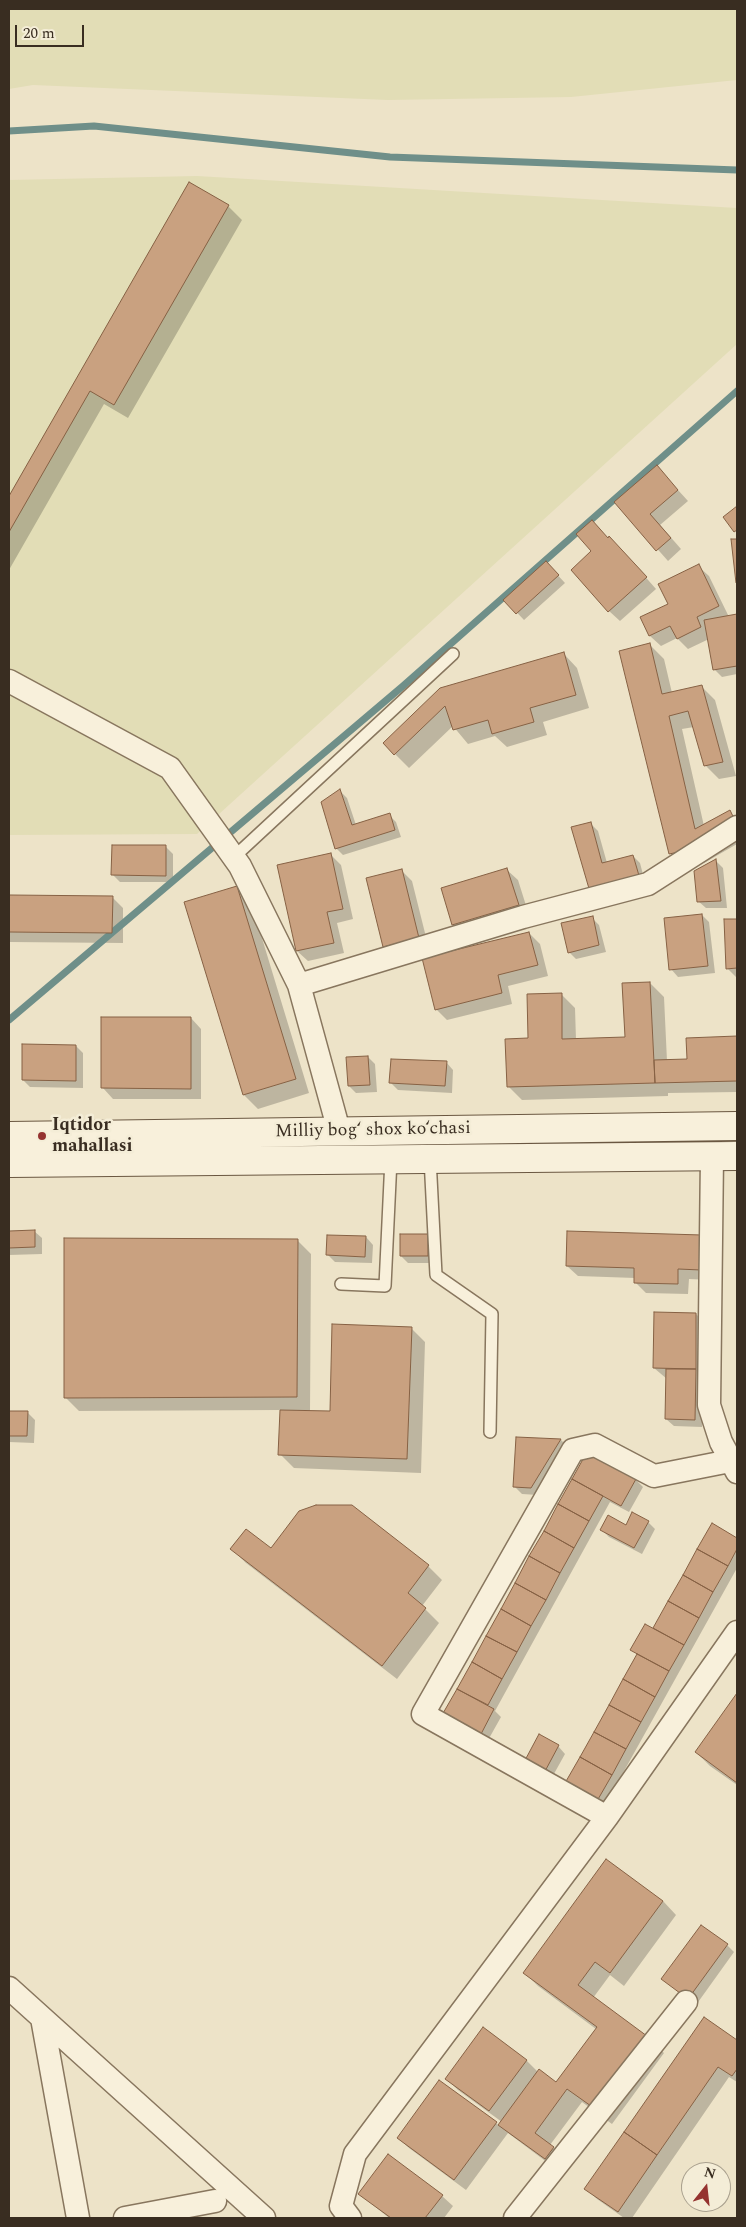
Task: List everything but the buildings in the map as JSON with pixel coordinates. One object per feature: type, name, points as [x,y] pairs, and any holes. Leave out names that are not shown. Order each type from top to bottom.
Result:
[{"type":"main road","name":"Milliy bog‘ shox ko‘chasi","points":[[9,1136],[737,1126]]},
{"type":"main road","name":"Milliy bog‘ shox ko‘chasi","points":[[9,1164],[725,1156]]},
{"type":"street","points":[[9,681],[170,768],[240,866],[299,985],[339,1131]]},
{"type":"street","points":[[299,985],[523,917],[648,884],[737,827]]},
{"type":"street","points":[[607,1817],[423,1714],[573,1450],[595,1445],[654,1476],[734,1466],[714,1424],[709,1405],[725,1156]]},
{"type":"street","points":[[350,2218],[341,2206],[355,2154],[607,1817],[737,1632]]},
{"type":"street","points":[[9,1988],[264,2218]]},
{"type":"street","points":[[515,2218],[686,2002]]},
{"type":"street","points":[[42,2018],[78,2218]]},
{"type":"street","points":[[125,2218],[216,2210],[208,2167]]},
{"type":"lane","points":[[225,846],[453,654]]},
{"type":"lane","points":[[430,1158],[436,1276],[492,1314],[490,1432]]},
{"type":"lane","points":[[341,1284],[385,1286],[391,1159]]},
{"type":"shaded area","points":[[9,9],[737,9],[737,80],[571,97],[388,100],[33,85],[9,89]]},
{"type":"shaded area","points":[[197,176],[737,208],[737,344],[197,834],[9,835],[9,180]]},
{"type":"waterway","points":[[9,131],[94,126],[390,157],[737,170]]},
{"type":"waterway","points":[[9,1020],[403,686],[737,391]]},
{"type":"place","name":"Iqtidor mahallasi","points":[[42,1136]]}]
